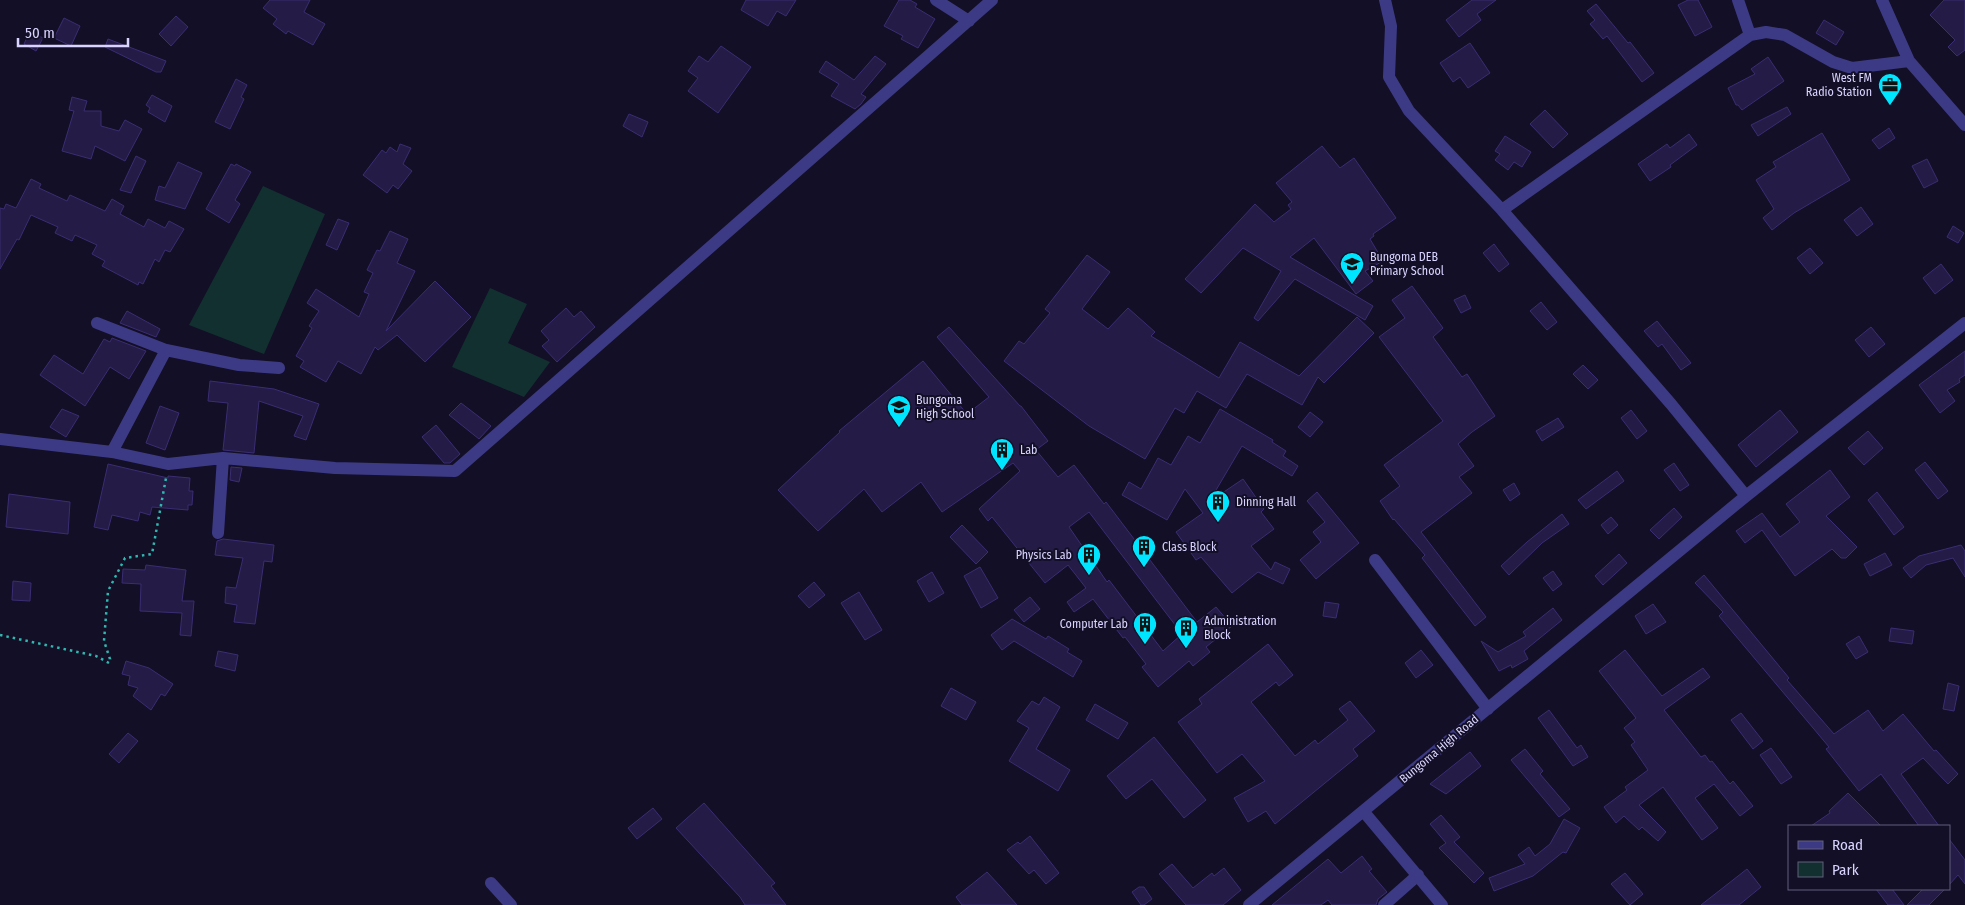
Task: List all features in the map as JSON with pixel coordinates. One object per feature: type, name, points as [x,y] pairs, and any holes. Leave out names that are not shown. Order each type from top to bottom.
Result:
[{"type":"street","points":[[936,0],[969,21]]},
{"type":"street","points":[[0,439],[112,452],[168,464],[223,458],[335,468],[454,471],[992,0]]},
{"type":"street","points":[[1385,0],[1391,26],[1389,77],[1409,111],[1502,210],[1671,404],[1746,496]]},
{"type":"street","points":[[1738,0],[1750,36]]},
{"type":"street","points":[[1882,0],[1909,61],[1965,125]]},
{"type":"street","points":[[1502,210],[1750,36],[1766,32],[1785,35],[1833,62],[1852,68],[1909,61]]},
{"type":"street","points":[[97,323],[166,350],[240,365],[279,368]]},
{"type":"street","points":[[1488,709],[1746,496],[1965,323]]},
{"type":"street","points":[[112,452],[166,350]]},
{"type":"street","points":[[218,533],[223,458]]},
{"type":"street","name":"Bungoma High Road","points":[[1249,905],[1488,709],[1375,560]]},
{"type":"street","points":[[1364,812],[1442,905]]},
{"type":"street","points":[[1384,905],[1418,875]]},
{"type":"street","points":[[491,883],[511,905]]},
{"type":"path","points":[[0,636],[96,656],[109,663],[110,659],[104,641],[108,591],[125,558],[152,554],[168,464]]},
{"type":"green space","points":[[263,186],[325,214],[264,354],[189,325]]},
{"type":"green space","points":[[490,288],[527,304],[508,343],[550,362],[524,397],[452,367]]},
{"type":"building","points":[[270,0],[310,0],[304,12],[325,24],[313,45],[288,31],[286,34],[273,24],[277,19],[263,8]]},
{"type":"building","points":[[746,0],[796,0],[786,16],[777,11],[768,26],[741,10]]},
{"type":"building","points":[[899,0],[910,0],[917,4],[915,7],[935,19],[918,48],[901,39],[903,36],[884,26]]},
{"type":"building","points":[[1472,0],[1496,0],[1477,14],[1481,20],[1459,37],[1446,20]]},
{"type":"building","points":[[1688,0],[1698,0],[1712,27],[1695,36],[1678,5]]},
{"type":"building","points":[[1944,0],[1965,0],[1965,50],[1957,56],[1948,47],[1955,40],[1930,15]]},
{"type":"building","points":[[1596,4],[1628,43],[1630,42],[1654,73],[1642,82],[1607,36],[1603,39],[1590,24],[1595,20],[1587,11]]},
{"type":"building","points":[[176,16],[188,27],[171,46],[159,34]]},
{"type":"building","points":[[64,18],[80,26],[71,46],[54,38]]},
{"type":"building","points":[[1824,20],[1844,32],[1836,45],[1816,33]]},
{"type":"building","points":[[30,31],[43,38],[36,51],[24,44]]},
{"type":"building","points":[[108,39],[166,61],[161,72],[156,72],[105,47]]},
{"type":"building","points":[[1470,43],[1490,73],[1468,88],[1460,77],[1453,82],[1440,63]]},
{"type":"building","points":[[721,46],[751,67],[718,113],[688,91],[698,78],[688,71],[699,56],[708,62]]},
{"type":"building","points":[[875,56],[886,64],[861,94],[866,97],[861,104],[855,109],[831,96],[839,84],[819,72],[826,61],[854,80]]},
{"type":"building","points":[[1768,57],[1784,81],[1742,110],[1736,105],[1728,88],[1755,74],[1751,69]]},
{"type":"building","points":[[236,79],[247,85],[241,97],[244,99],[230,129],[215,122]]},
{"type":"building","points":[[152,95],[172,106],[165,122],[148,112],[150,108],[146,105]]},
{"type":"building","points":[[72,97],[87,101],[84,111],[101,111],[101,126],[119,131],[125,120],[142,129],[125,161],[95,146],[91,159],[62,151],[74,111],[69,110]]},
{"type":"building","points":[[1787,107],[1791,114],[1758,136],[1751,125]]},
{"type":"building","points":[[1545,110],[1568,134],[1553,148],[1530,124]]},
{"type":"building","points":[[629,114],[648,122],[642,137],[623,126]]},
{"type":"building","points":[[1889,128],[1895,138],[1879,149],[1872,140]]},
{"type":"building","points":[[1822,133],[1850,180],[1794,213],[1772,230],[1763,218],[1774,209],[1756,180],[1776,167],[1773,162]]},
{"type":"building","points":[[1689,134],[1697,145],[1670,165],[1671,167],[1650,181],[1638,164],[1667,144],[1670,148]]},
{"type":"building","points":[[1505,136],[1531,152],[1522,167],[1514,162],[1508,170],[1495,160],[1500,154],[1495,151]]},
{"type":"building","points":[[400,144],[411,148],[403,164],[412,171],[398,189],[393,185],[387,193],[363,175],[382,150],[386,153],[390,147],[397,152]]},
{"type":"building","points":[[1322,146],[1340,168],[1354,158],[1396,218],[1373,234],[1374,236],[1370,239],[1383,261],[1365,271],[1373,281],[1356,294],[1314,238],[1290,257],[1373,306],[1365,320],[1295,279],[1258,321],[1254,318],[1281,271],[1243,248],[1201,293],[1185,279],[1255,204],[1274,222],[1291,209],[1288,205],[1292,202],[1276,183]]},
{"type":"building","points":[[136,156],[146,161],[131,193],[120,190]]},
{"type":"building","points":[[1927,159],[1938,181],[1924,188],[1912,166]]},
{"type":"building","points":[[178,162],[202,173],[185,209],[155,200],[159,186],[165,188]]},
{"type":"building","points":[[231,164],[235,166],[236,164],[251,172],[235,200],[240,204],[229,223],[206,209]]},
{"type":"building","points":[[31,179],[41,184],[39,188],[67,201],[70,195],[105,211],[112,199],[124,206],[120,214],[144,227],[148,219],[165,228],[169,221],[184,229],[170,252],[165,250],[159,262],[155,259],[143,284],[139,282],[138,285],[102,266],[105,261],[92,254],[97,245],[75,235],[72,241],[55,233],[58,227],[31,215],[19,240],[17,239],[0,269],[0,208],[4,209],[6,204],[16,208]]},
{"type":"building","points":[[1861,207],[1873,224],[1857,236],[1844,220]]},
{"type":"building","points":[[338,219],[349,223],[337,250],[326,245]]},
{"type":"building","points":[[1953,226],[1964,233],[1958,243],[1947,237]]},
{"type":"building","points":[[390,231],[408,239],[397,263],[415,271],[386,331],[435,281],[471,317],[425,362],[397,335],[378,350],[375,347],[361,374],[338,361],[326,382],[300,367],[304,361],[296,356],[312,328],[309,326],[319,311],[307,303],[316,289],[359,317],[369,294],[364,292],[373,273],[367,270],[377,250],[380,251]]},
{"type":"building","points":[[1494,244],[1509,264],[1499,272],[1483,253]]},
{"type":"building","points":[[1810,248],[1823,263],[1810,274],[1797,258]]},
{"type":"building","points":[[1087,255],[1110,272],[1082,309],[1108,329],[1128,308],[1155,332],[1151,336],[1219,378],[1240,342],[1299,376],[1357,317],[1374,333],[1324,383],[1318,377],[1302,405],[1247,374],[1226,408],[1197,391],[1184,413],[1175,408],[1145,459],[1089,426],[1004,361],[1019,341],[1024,344],[1050,313],[1045,309]]},
{"type":"building","points":[[1941,264],[1953,280],[1935,294],[1923,278]]},
{"type":"building","points":[[1412,286],[1443,328],[1433,337],[1462,377],[1467,374],[1495,416],[1458,444],[1474,466],[1459,477],[1472,493],[1421,532],[1486,617],[1475,626],[1422,558],[1425,555],[1393,520],[1380,501],[1400,486],[1384,465],[1443,421],[1379,337],[1405,318],[1392,300]]},
{"type":"building","points":[[1465,295],[1471,308],[1461,313],[1454,300]]},
{"type":"building","points":[[1541,302],[1557,322],[1547,330],[1530,311]]},
{"type":"building","points":[[566,308],[574,317],[581,311],[595,327],[557,362],[542,346],[549,340],[541,331]]},
{"type":"building","points":[[127,311],[160,329],[156,337],[120,323]]},
{"type":"building","points":[[1657,321],[1691,363],[1681,370],[1662,344],[1658,347],[1644,331]]},
{"type":"building","points":[[949,327],[1021,406],[1048,441],[1036,450],[1058,477],[1074,465],[1104,504],[1106,502],[1197,622],[1216,607],[1232,626],[1206,647],[1210,652],[1193,666],[1189,661],[1158,687],[1142,667],[1146,664],[1093,599],[1074,612],[1067,602],[1086,588],[1068,565],[1045,583],[992,517],[988,521],[979,509],[1020,471],[1013,463],[942,512],[921,482],[882,512],[864,489],[818,531],[778,490],[839,431],[923,361],[967,414],[989,397],[937,337]],"holes":[[[1089,512],[1182,634],[1163,651],[1109,580],[1107,582],[1069,527]]]},
{"type":"building","points":[[1871,327],[1885,344],[1869,357],[1855,340]]},
{"type":"building","points":[[112,338],[146,351],[129,379],[110,367],[85,406],[40,375],[54,355],[83,374],[104,339],[110,342]]},
{"type":"building","points":[[1965,351],[1965,375],[1959,379],[1960,382],[1947,390],[1955,401],[1940,413],[1919,385]]},
{"type":"building","points":[[1583,365],[1598,380],[1588,389],[1573,374]]},
{"type":"building","points":[[210,381],[274,389],[319,404],[306,440],[294,436],[303,416],[259,401],[254,453],[223,450],[228,403],[208,401]]},
{"type":"building","points":[[461,403],[491,426],[479,439],[449,415]]},
{"type":"building","points":[[160,406],[179,413],[165,450],[146,443]]},
{"type":"building","points":[[62,409],[79,416],[66,437],[50,427]]},
{"type":"building","points":[[1220,409],[1273,440],[1272,442],[1286,451],[1283,456],[1298,466],[1292,476],[1242,446],[1209,502],[1243,479],[1264,509],[1261,512],[1274,529],[1251,546],[1271,570],[1275,562],[1290,569],[1283,584],[1258,572],[1232,593],[1201,557],[1196,560],[1176,532],[1203,513],[1185,489],[1167,520],[1122,495],[1129,482],[1141,489],[1158,458],[1171,465],[1188,436],[1200,443]]},
{"type":"building","points":[[1631,410],[1647,431],[1637,439],[1621,418]]},
{"type":"building","points":[[1780,410],[1798,432],[1756,467],[1738,445]]},
{"type":"building","points":[[1310,412],[1323,422],[1310,437],[1298,427]]},
{"type":"building","points":[[1558,418],[1564,427],[1542,441],[1536,431]]},
{"type":"building","points":[[436,425],[460,454],[450,463],[444,463],[422,437]]},
{"type":"building","points":[[1868,431],[1883,448],[1864,465],[1848,448]]},
{"type":"building","points":[[1925,462],[1948,491],[1938,499],[1915,470]]},
{"type":"building","points":[[1674,463],[1689,485],[1680,491],[1664,470]]},
{"type":"building","points":[[108,464],[168,478],[168,476],[190,478],[189,491],[193,491],[192,505],[188,505],[188,510],[152,507],[150,515],[140,512],[138,521],[112,515],[108,530],[94,527]]},
{"type":"building","points":[[231,467],[242,468],[239,482],[230,480]]},
{"type":"building","points":[[1830,470],[1850,497],[1826,516],[1857,547],[1846,558],[1841,558],[1832,549],[1795,576],[1762,530],[1745,543],[1736,531],[1762,513],[1780,537],[1800,522],[1786,504]]},
{"type":"building","points":[[1617,471],[1624,481],[1586,509],[1578,500]]},
{"type":"building","points":[[1514,483],[1520,494],[1510,501],[1503,490]]},
{"type":"building","points":[[1317,492],[1359,543],[1316,579],[1300,560],[1321,542],[1313,532],[1325,522],[1307,501]]},
{"type":"building","points":[[1877,492],[1904,527],[1894,535],[1868,500]]},
{"type":"building","points":[[9,494],[70,502],[68,534],[6,527]]},
{"type":"building","points":[[1674,508],[1682,517],[1659,539],[1650,530]]},
{"type":"building","points":[[1562,514],[1569,524],[1542,543],[1509,575],[1501,566]]},
{"type":"building","points":[[1611,517],[1618,525],[1608,534],[1601,525]]},
{"type":"building","points":[[962,525],[988,552],[976,564],[950,537]]},
{"type":"building","points":[[223,539],[274,545],[272,562],[264,561],[255,624],[234,622],[237,605],[225,603],[226,587],[236,588],[243,558],[215,555],[217,541]]},
{"type":"building","points":[[1961,545],[1965,551],[1965,577],[1953,558],[1926,565],[1911,578],[1903,568],[1919,556]]},
{"type":"building","points":[[1885,553],[1892,565],[1870,576],[1864,564]]},
{"type":"building","points":[[1619,554],[1627,563],[1603,585],[1595,576]]},
{"type":"building","points":[[146,565],[186,570],[182,601],[194,601],[191,636],[180,635],[182,613],[140,611],[141,584],[122,583],[123,569],[145,570]]},
{"type":"building","points":[[980,567],[998,598],[981,608],[964,576]]},
{"type":"building","points":[[1553,571],[1562,584],[1553,591],[1543,578]]},
{"type":"building","points":[[932,572],[944,593],[929,602],[917,581]]},
{"type":"building","points":[[1704,575],[1789,678],[1787,680],[1834,734],[1868,710],[1883,731],[1903,714],[1934,751],[1936,750],[1958,774],[1948,784],[1923,758],[1901,774],[1938,825],[1918,825],[1881,774],[1859,791],[1826,749],[1829,747],[1719,616],[1723,612],[1695,583]]},
{"type":"building","points":[[13,581],[31,583],[30,601],[12,600]]},
{"type":"building","points":[[814,582],[825,595],[809,608],[798,596]]},
{"type":"building","points":[[859,592],[882,630],[865,640],[841,603]]},
{"type":"building","points":[[1030,597],[1040,609],[1024,622],[1014,610]]},
{"type":"building","points":[[1325,602],[1339,604],[1336,618],[1323,616]]},
{"type":"building","points":[[1653,604],[1666,622],[1646,634],[1635,616]]},
{"type":"building","points":[[1553,608],[1562,620],[1524,651],[1528,659],[1512,668],[1511,665],[1499,671],[1481,641],[1498,652],[1526,636],[1523,632]]},
{"type":"building","points":[[1012,619],[1046,639],[1048,636],[1069,649],[1067,652],[1082,661],[1073,677],[1014,641],[1002,650],[991,635]]},
{"type":"building","points":[[1891,628],[1914,631],[1912,644],[1889,641]]},
{"type":"building","points":[[1859,636],[1868,652],[1856,659],[1846,644]]},
{"type":"building","points":[[1268,644],[1293,675],[1279,686],[1276,682],[1251,702],[1295,756],[1315,740],[1318,744],[1348,720],[1339,709],[1350,701],[1375,731],[1353,749],[1358,756],[1275,824],[1266,811],[1248,822],[1234,798],[1265,781],[1242,754],[1217,773],[1178,722],[1202,704],[1199,699]]},
{"type":"building","points":[[1421,650],[1433,665],[1416,678],[1405,663]]},
{"type":"building","points":[[1625,650],[1662,696],[1703,668],[1710,677],[1664,710],[1701,757],[1705,755],[1710,762],[1712,761],[1730,784],[1733,781],[1753,806],[1740,816],[1714,784],[1695,798],[1718,828],[1702,840],[1663,787],[1639,805],[1666,832],[1658,841],[1642,827],[1639,830],[1624,816],[1616,823],[1604,807],[1627,790],[1625,787],[1648,770],[1631,745],[1635,742],[1624,728],[1636,718],[1599,671]]},
{"type":"building","points":[[218,651],[238,655],[235,671],[215,666]]},
{"type":"building","points":[[126,661],[149,668],[173,684],[165,696],[161,694],[151,710],[133,696],[138,688],[128,685],[130,676],[122,674]]},
{"type":"building","points":[[1948,683],[1959,686],[1954,711],[1943,709]]},
{"type":"building","points":[[951,688],[976,702],[966,720],[941,706]]},
{"type":"building","points":[[1044,697],[1060,707],[1036,749],[1070,770],[1058,791],[1009,761],[1029,728],[1017,721],[1032,701],[1039,705]]},
{"type":"building","points":[[1095,704],[1128,723],[1118,739],[1086,720]]},
{"type":"building","points":[[1549,710],[1577,748],[1581,745],[1588,757],[1573,766],[1538,718]]},
{"type":"building","points":[[1741,713],[1763,741],[1753,749],[1731,720]]},
{"type":"building","points":[[128,733],[138,741],[119,763],[109,754]]},
{"type":"building","points":[[1154,737],[1206,800],[1184,818],[1152,779],[1126,799],[1107,776]]},
{"type":"building","points":[[1771,748],[1792,777],[1781,784],[1760,755]]},
{"type":"building","points":[[1525,749],[1543,771],[1540,774],[1570,809],[1559,817],[1511,760]]},
{"type":"building","points":[[1470,752],[1481,766],[1446,794],[1430,784]]},
{"type":"building","points":[[1848,793],[1880,825],[1812,825],[1830,813],[1829,811]]},
{"type":"building","points":[[704,803],[775,883],[771,886],[786,905],[745,905],[740,897],[676,828]]},
{"type":"building","points":[[653,808],[662,819],[637,839],[628,828]]},
{"type":"building","points":[[1441,815],[1460,837],[1454,842],[1484,873],[1474,883],[1439,848],[1446,843],[1430,824]]},
{"type":"building","points":[[1564,819],[1580,828],[1566,853],[1563,852],[1533,876],[1494,891],[1489,878],[1525,864],[1518,855],[1529,847],[1535,856],[1550,844]]},
{"type":"building","points":[[1030,836],[1059,873],[1046,884],[1034,870],[1029,874],[1007,850],[1018,842],[1020,844]]},
{"type":"building","points":[[1950,840],[1965,860],[1965,884],[1958,875],[1950,884]]},
{"type":"building","points":[[1362,856],[1372,869],[1369,871],[1387,892],[1378,899],[1376,905],[1332,905],[1328,900],[1321,905],[1272,905],[1328,859],[1341,873]]},
{"type":"building","points":[[1172,864],[1193,888],[1212,873],[1214,876],[1224,868],[1241,890],[1223,905],[1186,905],[1159,874]]},
{"type":"building","points":[[1747,869],[1761,887],[1739,905],[1701,905]]},
{"type":"building","points":[[987,872],[1017,905],[962,905],[956,897]]},
{"type":"building","points":[[1625,873],[1643,894],[1630,905],[1611,884]]},
{"type":"building","points":[[1139,887],[1144,887],[1152,899],[1144,905],[1141,905],[1132,892]]},
{"type":"building","points":[[1877,890],[1893,890],[1904,905],[1888,905]]},
{"type":"building","points":[[1922,890],[1944,890],[1929,905],[1907,905]]},
{"type":"place","name":"West FM Radio Station","points":[[1890,106]]},
{"type":"place","name":"Bungoma DEB Primary School","points":[[1352,285]]},
{"type":"place","name":"Bungoma High School","points":[[899,428]]},
{"type":"place","name":"Lab","points":[[1002,471]]},
{"type":"place","name":"Dinning Hall","points":[[1218,523]]},
{"type":"place","name":"Class Block","points":[[1144,568]]},
{"type":"place","name":"Physics Lab","points":[[1089,576]]},
{"type":"place","name":"Computer Lab","points":[[1145,645]]},
{"type":"place","name":"Administration Block","points":[[1186,649]]}]
